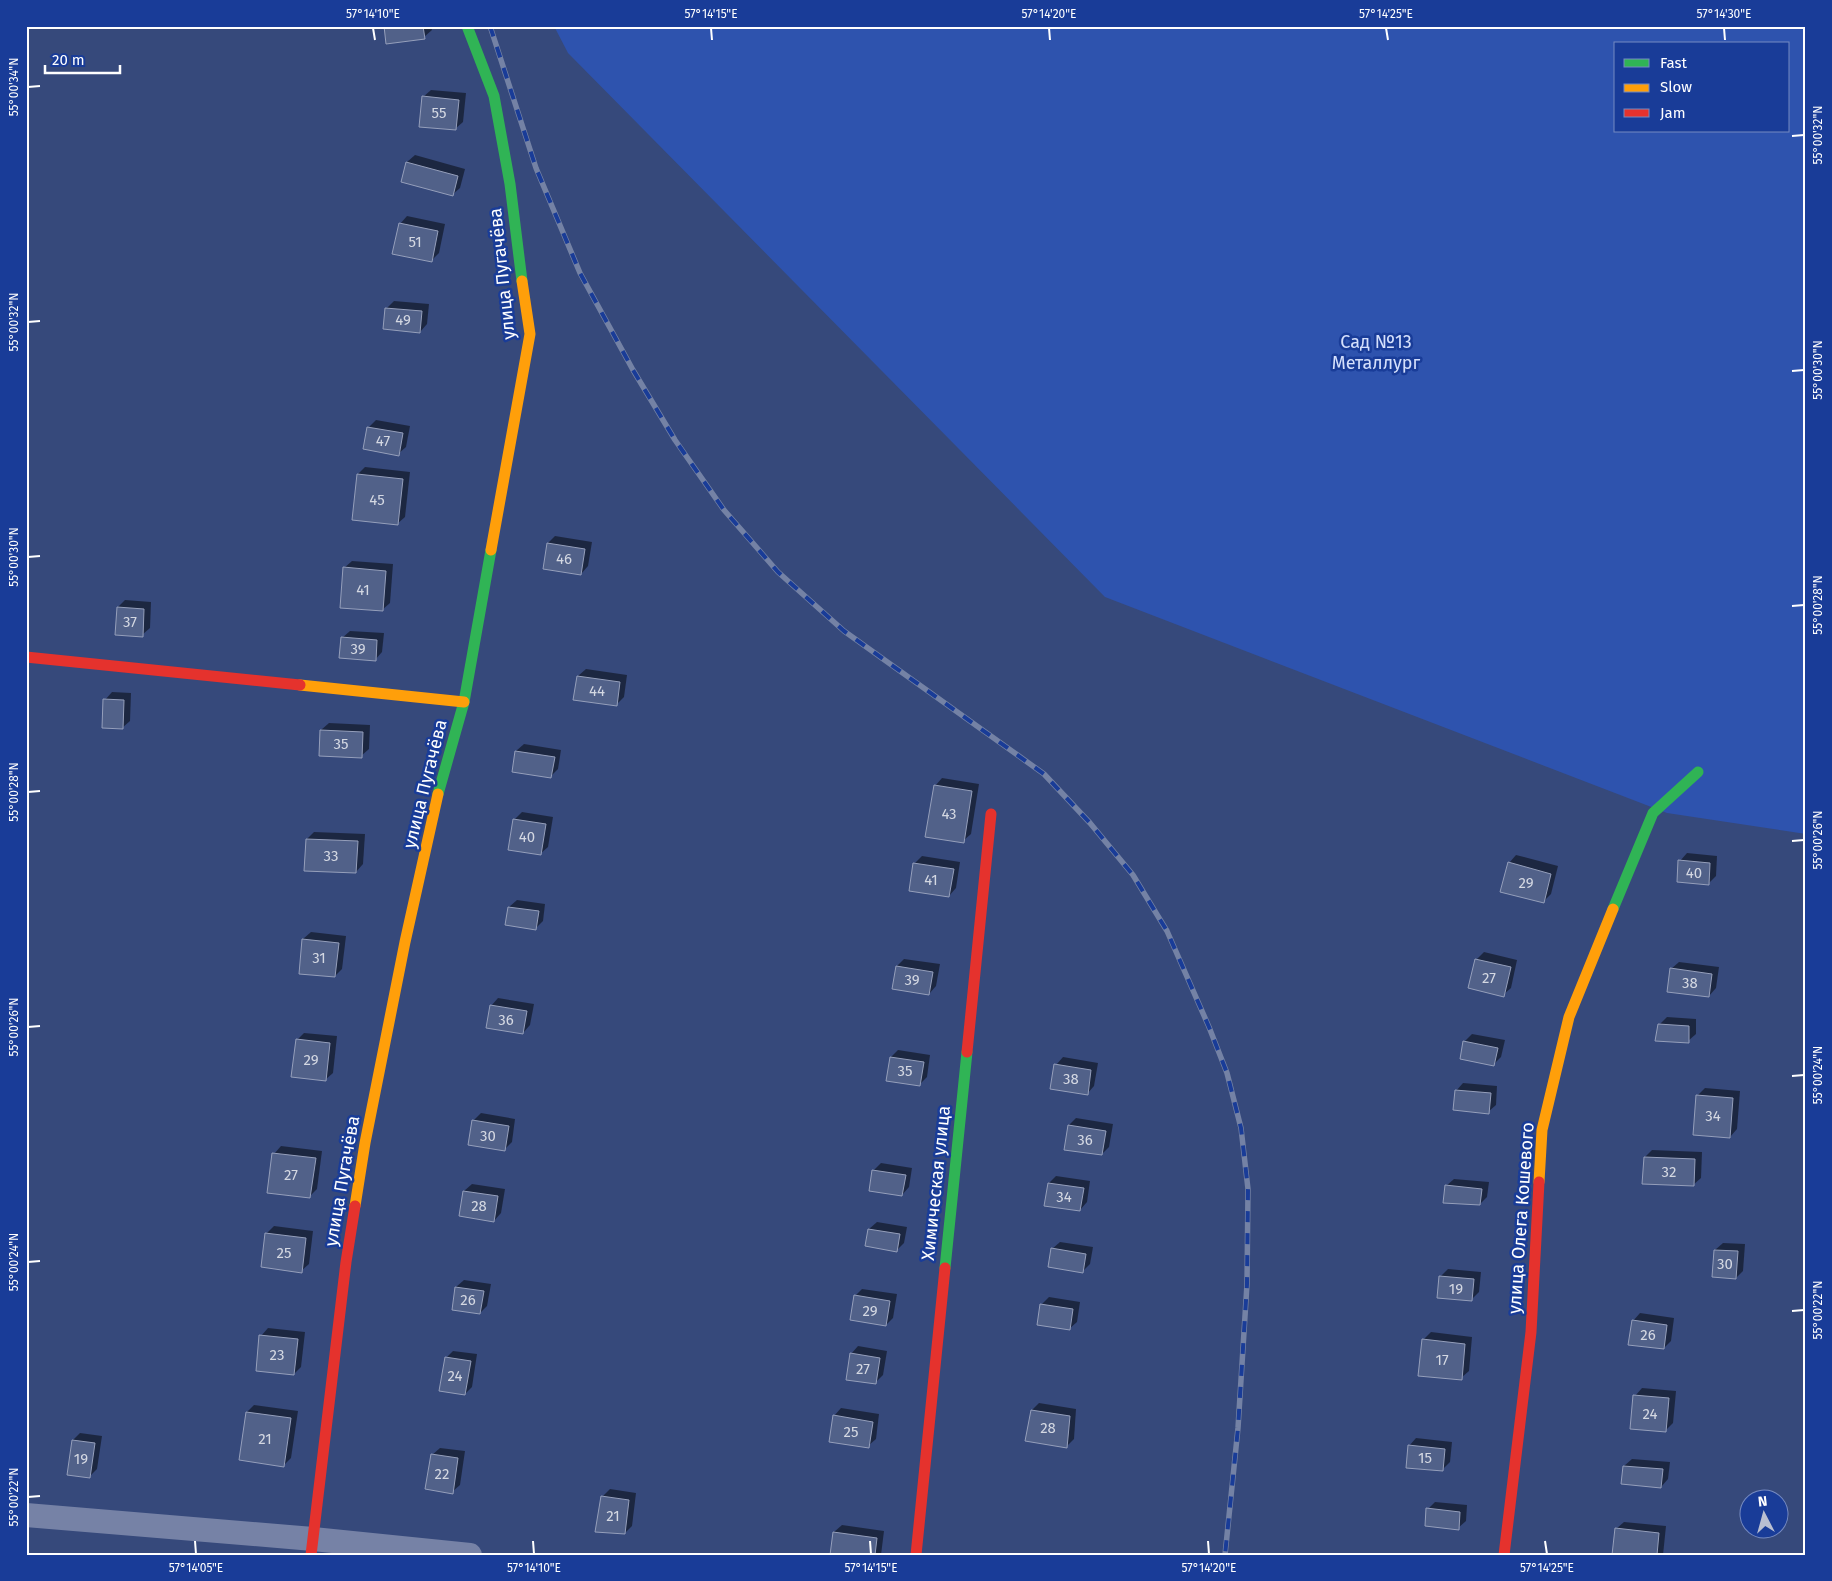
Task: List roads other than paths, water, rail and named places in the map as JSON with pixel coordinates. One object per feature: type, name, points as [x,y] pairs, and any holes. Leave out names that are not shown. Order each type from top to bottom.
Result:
[{"type":"street","name":"улица Пугачёва","points":[[312,1547],[346,1262],[365,1143],[405,942],[436,800],[464,702],[530,334],[517,249],[510,184],[494,96],[467,26]]},
{"type":"street","points":[[26,657],[464,702]]},
{"type":"street","name":"улица Олега Кошевого","points":[[1504,1555],[1531,1332],[1542,1130],[1569,1017],[1653,813],[1698,772]]},
{"type":"street","name":"Химическая улица","points":[[916,1555],[991,814]]},
{"type":"street","points":[[26,1515],[312,1547],[470,1555]]},
{"type":"railway","points":[[490,26],[536,168],[580,273],[633,370],[675,440],[724,510],[778,572],[844,631],[1044,774],[1090,823],[1133,875],[1167,931],[1227,1073],[1241,1128],[1248,1189],[1247,1284],[1238,1428],[1225,1555]]},
{"type":"park label","name":"Сад №13 Металлург","points":[[1376,352]]}]
